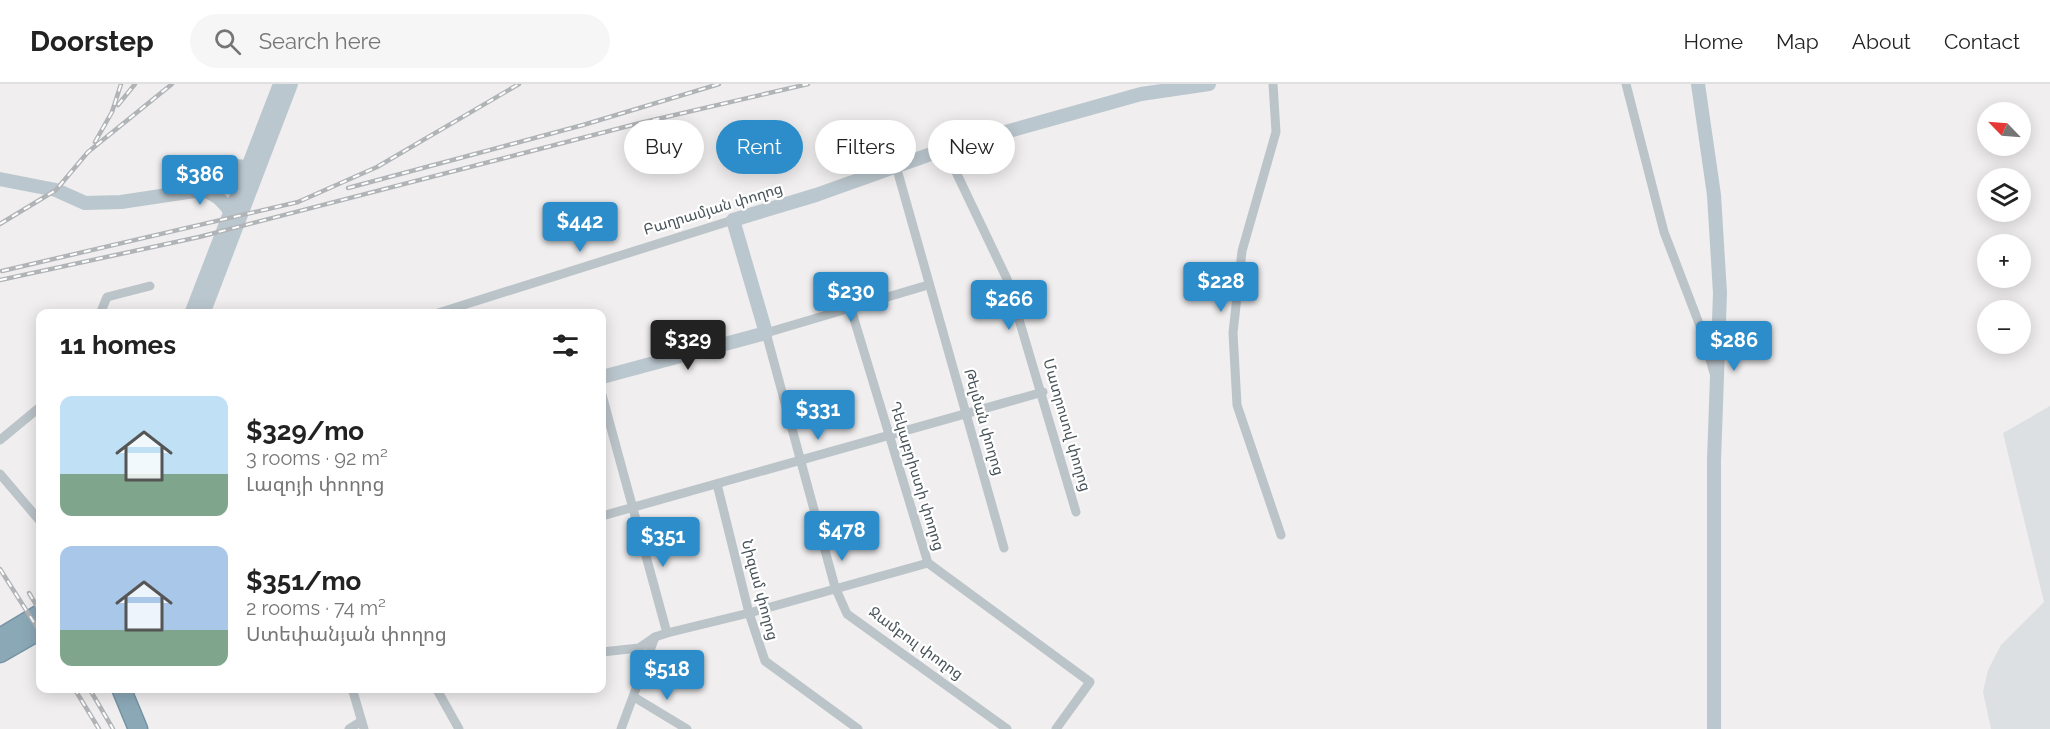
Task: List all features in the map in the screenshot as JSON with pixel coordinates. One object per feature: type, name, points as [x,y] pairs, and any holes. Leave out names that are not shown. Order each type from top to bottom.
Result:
[{"type":"highway","points":[[0,638],[36,616]]},
{"type":"highway","points":[[0,653],[36,632]]},
{"type":"highway","points":[[123,693],[138,729]]},
{"type":"street","points":[[205,309],[280,84]]},
{"type":"street","points":[[193,309],[230,211],[291,84]]},
{"type":"street","name":"Բաղրամյան փողոց","points":[[1015,129],[1141,94],[1209,84]]},
{"type":"street","points":[[1273,84],[1276,132],[1242,251],[1233,333],[1237,405],[1281,535]]},
{"type":"street","points":[[1626,84],[1664,232],[1700,326],[1718,384]]},
{"type":"street","points":[[1698,84],[1714,206],[1720,293],[1714,460],[1714,729]]},
{"type":"street","points":[[175,192],[227,167],[251,170]]},
{"type":"street","name":"Բաղրամյան փողոց","points":[[451,309],[816,195],[874,174]]},
{"type":"street","name":"Թելման փողոց","points":[[898,174],[1004,548]]},
{"type":"street","name":"Մատրոսով փողոց","points":[[957,174],[1007,279],[1043,392],[1076,512]]},
{"type":"street","points":[[0,179],[56,190],[85,203],[121,202],[175,192],[210,192],[221,199],[230,211]]},
{"type":"street","name":"Ջամբուլ փողոց","points":[[733,220],[835,587],[847,614],[1007,729]]},
{"type":"street","points":[[606,376],[851,309],[928,285]]},
{"type":"street","points":[[102,309],[107,297],[150,286]]},
{"type":"street","name":"Դեկաբրիստի փողոց","points":[[851,309],[928,563],[1090,682],[1056,729]]},
{"type":"street","points":[[606,515],[1043,392]]},
{"type":"street","points":[[0,440],[36,410]]},
{"type":"street","points":[[606,410],[667,633]]},
{"type":"street","points":[[0,474],[36,516]]},
{"type":"street","name":"Նիզամ փողոց","points":[[717,484],[749,613],[765,662],[858,729]]},
{"type":"street","points":[[606,652],[639,648],[655,637],[667,633],[749,613],[835,587],[928,563]]},
{"type":"street","points":[[621,729],[655,637]]},
{"type":"street","points":[[349,729],[362,726],[353,693]]},
{"type":"street","points":[[439,693],[459,729]]},
{"type":"street","points":[[634,697],[687,729]]},
{"type":"shaded area","points":[[2050,406],[2050,729],[1991,729],[1983,692],[1988,670],[2001,645],[2044,602],[2003,433]]},
{"type":"railway","points":[[95,142],[112,112],[121,84]]},
{"type":"railway","points":[[118,105],[135,84]]},
{"type":"railway","points":[[0,224],[56,190],[88,152],[172,84]]},
{"type":"railway","points":[[2,271],[298,202],[377,167],[519,84]]},
{"type":"railway","points":[[348,188],[583,125],[719,84]]},
{"type":"railway","points":[[0,280],[199,237],[640,123],[808,84]]},
{"type":"railway","points":[[0,569],[36,626]]},
{"type":"railway","points":[[29,593],[36,604]]},
{"type":"railway","points":[[77,693],[99,729]]},
{"type":"railway","points":[[92,693],[113,729]]}]
